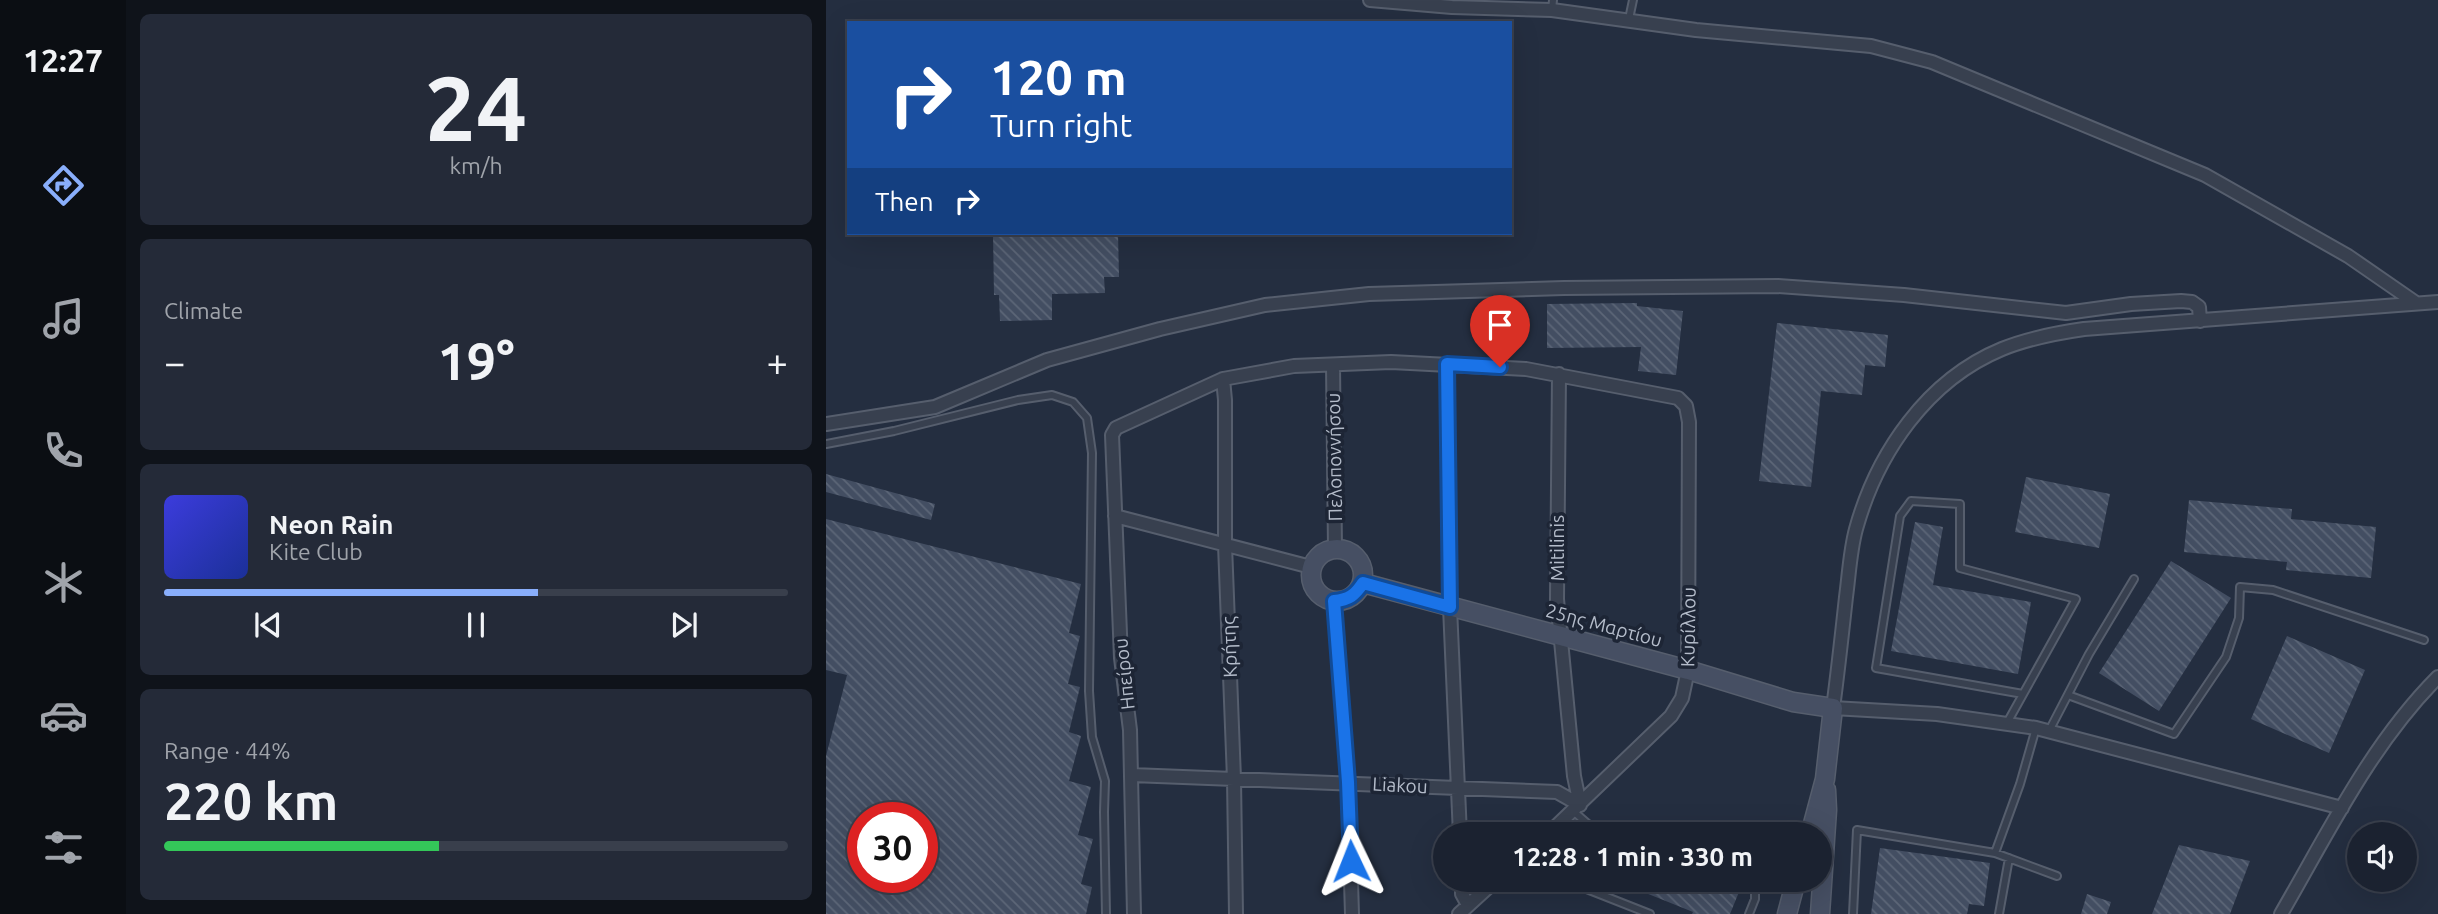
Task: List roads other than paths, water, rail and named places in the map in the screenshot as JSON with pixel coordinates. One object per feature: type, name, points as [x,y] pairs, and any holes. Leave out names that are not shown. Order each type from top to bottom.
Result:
[{"type":"street","points":[[1370,0],[1452,7],[1552,5],[1696,30],[1871,46],[1932,62],[2205,175],[2348,256],[2416,303]]},
{"type":"street","points":[[826,424],[935,407],[1046,360],[1160,329],[1265,305],[1368,294],[1564,288],[1778,286],[1904,295],[2066,313],[2181,300],[2193,302],[2199,307],[2200,321]]},
{"type":"street","points":[[1813,822],[1825,779],[1855,531],[1871,484],[1904,425],[1944,384],[1977,361],[2002,349],[2046,335],[2084,329],[2438,302]]},
{"type":"street","name":"Πελοποννήσου","points":[[1112,435],[1116,428],[1223,379],[1294,366],[1391,362],[1526,369],[1678,398],[1686,405]]},
{"type":"street","points":[[1447,364],[1450,607],[1459,822]]},
{"type":"street","name":"Πελοποννήσου","points":[[1333,365],[1335,549]]},
{"type":"street","name":"Mitilinis","points":[[1559,374],[1557,598],[1577,808]]},
{"type":"street","name":"Κρήτης","points":[[1223,379],[1226,400],[1225,545],[1236,914]]},
{"type":"street","name":"Κυρίλλου","points":[[1561,822],[1671,716],[1682,698],[1688,670],[1689,422],[1686,405]]},
{"type":"street","name":"Ηπείρου","points":[[1112,435],[1121,658],[1130,730],[1135,914]]},
{"type":"street","points":[[1115,516],[1311,567]]},
{"type":"street","points":[[1335,549],[1348,551],[1358,559],[1363,570],[1363,583],[1356,593],[1346,600],[1323,598],[1315,590],[1311,579],[1311,567],[1317,558],[1325,551],[1335,549]]},
{"type":"street","name":"25ης Μαρτίου","points":[[1363,583],[1688,670],[1793,702],[1833,708]]},
{"type":"street","points":[[1334,601],[1348,782],[1352,914]]},
{"type":"street","points":[[2281,914],[2342,808],[2386,740],[2438,677]]},
{"type":"street","points":[[1833,708],[1937,714],[2042,729],[2342,808]]},
{"type":"street","name":"Liakou","points":[[1132,775],[1557,792],[1577,808]]},
{"type":"street","points":[[1820,914],[1827,810],[1825,779]]},
{"type":"street","points":[[1462,892],[1464,910]]},
{"type":"street","points":[[1464,910],[1483,892]]},
{"type":"street","points":[[1787,914],[1793,892]]},
{"type":"street","points":[[1800,914],[1803,892]]},
{"type":"lane","points":[[1629,19],[1633,0]]},
{"type":"lane","points":[[826,444],[894,431],[1018,400],[1052,395],[1073,402],[1087,418],[1092,453],[1089,691],[1093,737],[1105,781],[1106,914]]},
{"type":"lane","points":[[2007,723],[2076,598],[1960,568],[1960,504],[1911,500],[1900,516],[1876,668],[2023,694]]},
{"type":"lane","points":[[1995,853],[2042,729],[2068,695],[2134,579]]},
{"type":"lane","points":[[2068,695],[2174,734],[2226,657],[2239,618],[2240,587],[2273,590],[2424,640]]},
{"type":"lane","points":[[1577,808],[1587,822]]},
{"type":"lane","points":[[1853,914],[1857,830],[1995,853],[2057,876]]},
{"type":"lane","points":[[1999,914],[2009,858]]},
{"type":"lane","points":[[1594,892],[1650,914]]},
{"type":"lane","points":[[1749,914],[1755,892]]}]
